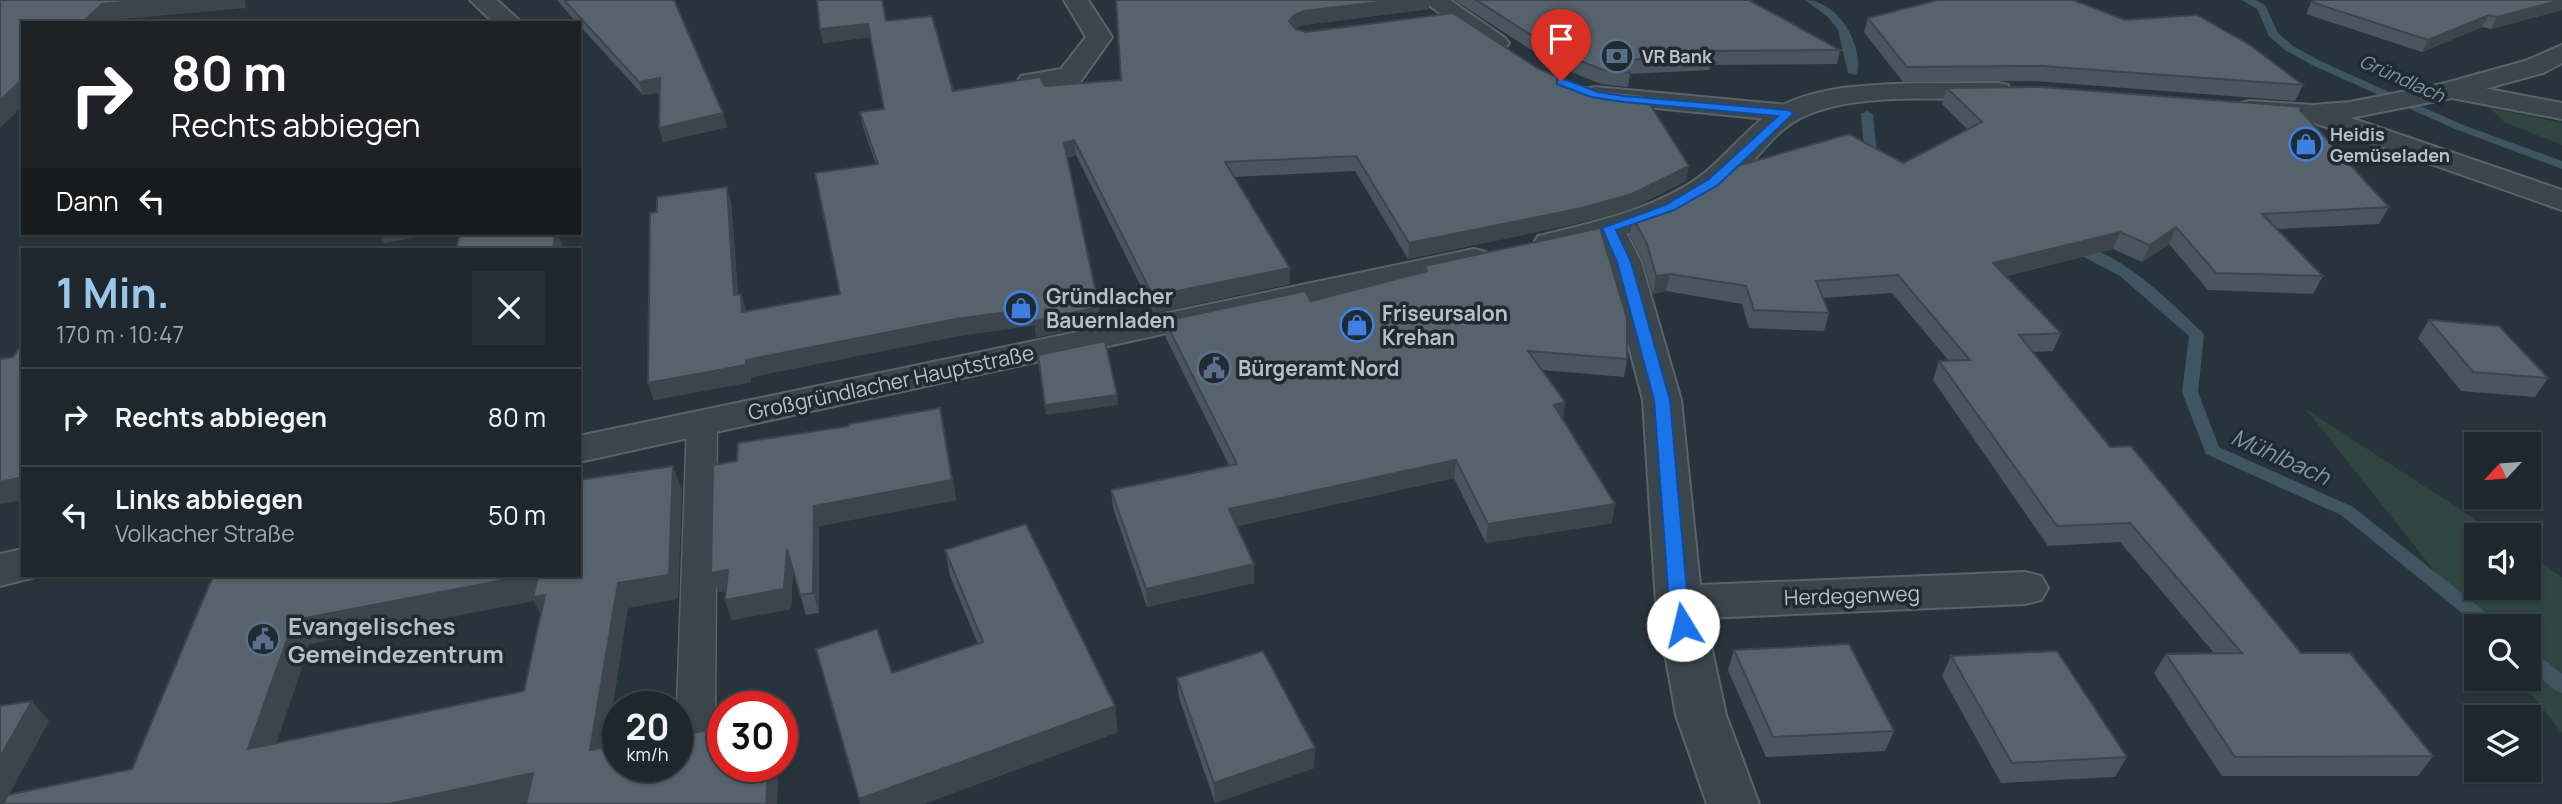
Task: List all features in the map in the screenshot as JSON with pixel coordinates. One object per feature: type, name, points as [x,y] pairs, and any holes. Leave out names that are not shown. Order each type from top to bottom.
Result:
[{"type":"street","points":[[482,0],[508,21]]},
{"type":"street","points":[[1031,82],[1070,76],[1099,37],[1076,0]]},
{"type":"street","points":[[1434,0],[1516,56]]},
{"type":"street","points":[[1415,21],[1456,16]]},
{"type":"street","points":[[2222,107],[2313,113],[2350,110],[2442,92],[2534,66],[2562,53]]},
{"type":"street","points":[[1575,88],[1624,99],[1788,113]]},
{"type":"street","name":"Großgründlacher Hauptstraße","points":[[581,449],[1199,315],[1514,251],[1609,228],[1669,208],[1714,182],[1788,113],[1809,105],[1847,97],[1947,92],[2025,92]]},
{"type":"street","points":[[2442,92],[2562,111]]},
{"type":"street","points":[[2313,113],[2487,172],[2562,201]]},
{"type":"street","points":[[1609,228],[1627,272],[1662,400],[1679,603],[1701,715],[1733,804]]},
{"type":"street","points":[[0,570],[21,565]]},
{"type":"street","name":"Herdegenweg","points":[[1679,603],[2025,588]]},
{"type":"lane","points":[[696,723],[702,423]]},
{"type":"green space","points":[[2490,108],[2562,123],[2562,145],[2504,122]]},
{"type":"green space","points":[[2306,409],[2481,523],[2464,523],[2464,600],[2541,600],[2541,563],[2562,577],[2562,733],[2529,691],[2541,691],[2541,614],[2468,614]]},
{"type":"building","points":[[0,0],[146,0],[102,4],[84,21],[21,21],[21,81],[0,100]]},
{"type":"building","points":[[564,0],[674,0],[723,113],[659,128],[660,78],[639,82]]},
{"type":"building","points":[[817,0],[882,0],[886,21],[932,16],[953,91],[1040,77],[1045,86],[1121,80],[1116,0],[1395,0],[1304,11],[1294,15],[1289,21],[1295,29],[1306,32],[1453,13],[1537,68],[1586,89],[1644,95],[1689,166],[1632,194],[1582,208],[1409,243],[1356,156],[1225,162],[1290,268],[1153,296],[1074,140],[1064,143],[1099,307],[1034,321],[1032,309],[956,319],[746,360],[746,365],[648,383],[650,213],[657,212],[657,197],[727,187],[734,295],[741,294],[742,312],[840,294],[815,173],[878,164],[860,112],[884,109],[868,24],[820,29]]},
{"type":"building","points":[[1476,0],[1749,0],[1840,50],[1708,51],[1712,56],[1622,60],[1630,73],[1603,70],[1558,52]]},
{"type":"building","points":[[1938,0],[2073,0],[2125,20],[2197,15],[2250,45],[2303,85],[2041,66],[1907,67],[1868,18]]},
{"type":"building","points":[[2561,0],[2497,17],[2489,15],[2428,40],[2311,2]]},
{"type":"building","points":[[2041,87],[2303,107],[2300,110],[2389,207],[2262,214],[2323,276],[2216,273],[2176,227],[2150,245],[2120,232],[1993,263],[2061,333],[2019,335],[2110,447],[2131,446],[2301,653],[2350,653],[2433,756],[2235,757],[2166,654],[2242,653],[2130,523],[2057,526],[1939,361],[1970,360],[1898,275],[1816,281],[1829,313],[1754,310],[1746,286],[1670,274],[1656,276],[1647,244],[1633,218],[1708,188],[1737,166],[1849,134],[1903,163],[1982,122],[1947,88]]},
{"type":"building","points":[[1600,228],[1627,318],[1627,359],[1528,351],[1565,402],[1554,405],[1615,504],[1488,524],[1456,460],[1229,509],[1254,564],[1146,589],[1111,490],[1237,464],[1165,321],[1305,291],[1311,301],[1427,271],[1424,266]]},
{"type":"building","points":[[460,235],[555,235],[553,248],[456,248]]},
{"type":"building","points":[[2429,320],[2499,326],[2548,378],[2473,372]]},
{"type":"building","points":[[1105,341],[1117,395],[1045,405],[1038,355]]},
{"type":"building","points":[[21,345],[21,477],[0,482],[0,359],[13,357]]},
{"type":"building","points":[[940,408],[952,480],[814,506],[813,593],[800,595],[787,549],[784,589],[725,600],[728,570],[711,573],[713,465],[737,461],[738,443],[849,426]]},
{"type":"building","points":[[673,466],[669,575],[618,583],[590,750],[602,748],[602,782],[693,782],[693,733],[707,730],[707,782],[768,782],[766,804],[526,804],[533,773],[389,804],[3,804],[8,795],[132,769],[213,577],[519,577],[294,620],[248,749],[524,691],[545,595],[533,597],[538,577],[581,577],[581,480]]},
{"type":"building","points":[[1026,524],[1115,706],[859,799],[816,649],[877,629],[892,673],[983,642],[945,550]]},
{"type":"building","points":[[1849,644],[1894,731],[1773,737],[1734,650]]},
{"type":"building","points":[[1263,651],[1315,748],[1214,783],[1177,678]]},
{"type":"building","points":[[2057,651],[2127,757],[2012,763],[1951,656]]},
{"type":"building","points":[[32,701],[0,757],[0,706]]},
{"type":"waterway","name":"Mühlbach","points":[[1810,0],[1831,15],[1843,30],[1853,73]]},
{"type":"waterway","name":"Gründlach","points":[[2247,0],[2261,7],[2273,34],[2289,48],[2316,63],[2459,127],[2562,165]]},
{"type":"waterway","name":"Mühlbach","points":[[1867,114],[1871,157],[1877,160]]},
{"type":"waterway","name":"Mühlbach","points":[[2074,246],[2124,273],[2197,335],[2190,392],[2212,450],[2347,511],[2475,614]]},
{"type":"waterway","name":"Mühlbach","points":[[2541,668],[2562,685]]},
{"type":"place","name":"VR Bank","points":[[1617,56]]},
{"type":"place","name":"Heidis Gemüseladen","points":[[2306,144]]},
{"type":"place","name":"Gründlacher Bauernladen","points":[[1021,308]]},
{"type":"place","name":"Friseursalon Krehan","points":[[1357,325]]},
{"type":"place","name":"Bürgeramt Nord","points":[[1214,368]]},
{"type":"place","name":"Evangelisches Gemeindezentrum","points":[[263,639]]},
{"type":"route","points":[[1561,81],[1595,95],[1753,112],[1788,113],[1714,182],[1669,208],[1609,228],[1624,262],[1662,400],[1683,625]]}]
